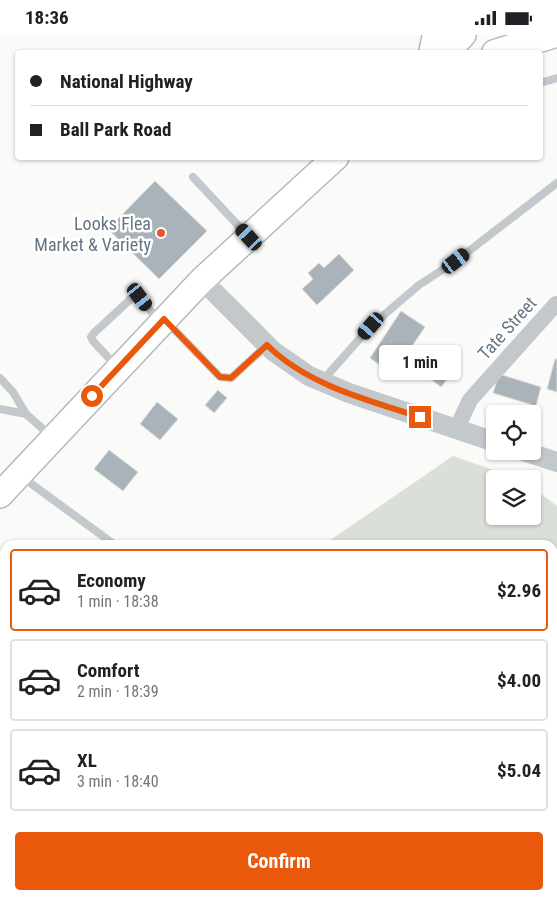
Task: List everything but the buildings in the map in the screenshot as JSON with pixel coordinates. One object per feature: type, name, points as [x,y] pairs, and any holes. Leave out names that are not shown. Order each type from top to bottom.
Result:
[{"type":"highway","points":[[433,50],[436,35]]},
{"type":"highway","points":[[504,50],[552,35]]},
{"type":"main road","points":[[449,50],[463,35]]},
{"type":"main road","points":[[0,495],[202,279],[333,160]]},
{"type":"street","points":[[202,279],[267,345],[310,376],[349,393],[486,439]]},
{"type":"street","name":"Tate Street","points":[[456,430],[470,400],[556,304]]},
{"type":"street","points":[[541,457],[557,462]]},
{"type":"lane","points":[[543,82],[557,78]]},
{"type":"lane","points":[[193,177],[249,237]]},
{"type":"lane","points":[[321,381],[371,326],[419,285],[456,261],[557,183]]},
{"type":"lane","points":[[119,368],[91,337],[135,295],[140,297],[220,377],[225,379],[231,378],[267,345]]},
{"type":"lane","points":[[0,378],[13,392],[26,414],[53,438]]},
{"type":"lane","points":[[0,409],[26,414]]},
{"type":"lane","points":[[19,475],[108,540]]},
{"type":"shaded area","points":[[453,456],[493,470],[486,470],[486,525],[541,525],[541,494],[557,506],[557,540],[330,540]]},
{"type":"place","name":"Looks Flea Market & Variety","points":[[161,233]]},
{"type":"route","points":[[92,396],[164,319],[220,377],[225,379],[231,378],[267,345],[310,376],[349,393],[420,417]]}]
